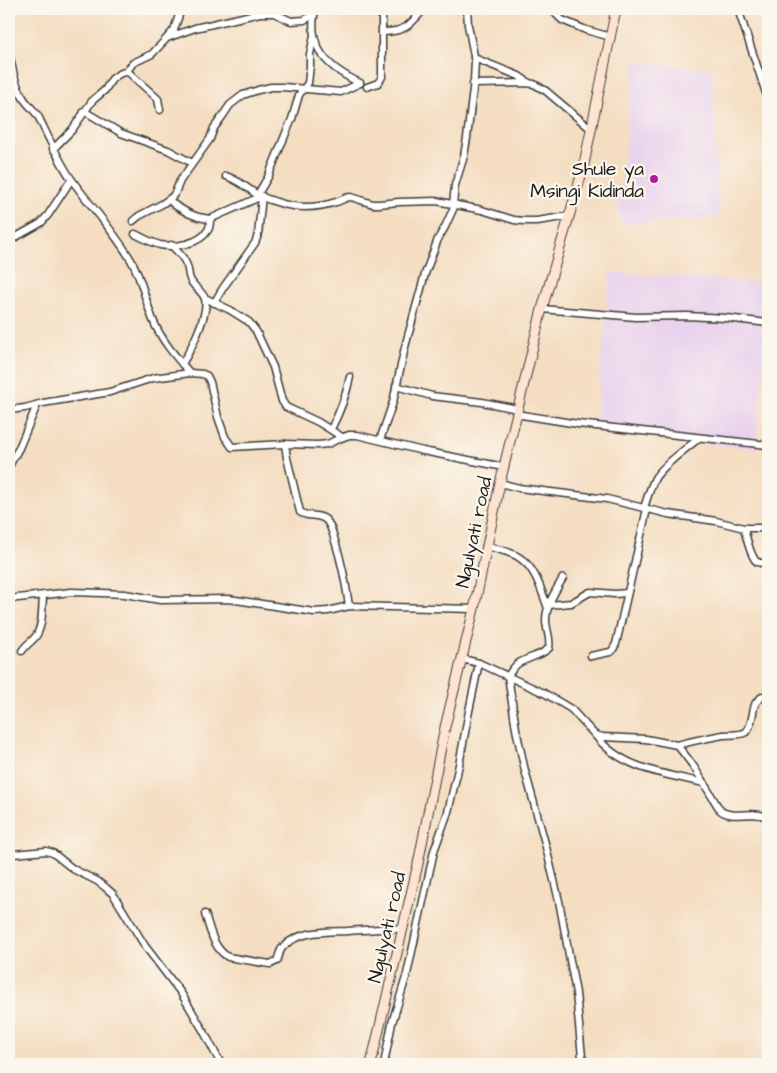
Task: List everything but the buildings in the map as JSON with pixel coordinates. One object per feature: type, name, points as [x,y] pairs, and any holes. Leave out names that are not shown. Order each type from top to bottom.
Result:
[{"type":"main road","name":"Ngulyati road","points":[[371,1064],[418,864],[445,727],[474,609],[500,483],[542,309],[583,170],[616,9]]},
{"type":"street","points":[[53,148],[72,130],[92,101],[105,90],[112,80],[119,74],[127,71],[133,63],[152,54],[167,38],[174,30],[181,9]]},
{"type":"street","points":[[367,87],[378,83],[382,77],[382,14],[384,9]]},
{"type":"street","points":[[382,32],[403,29],[424,9]]},
{"type":"street","points":[[380,440],[393,402],[405,347],[425,274],[438,239],[454,205],[455,185],[464,156],[473,84],[474,58],[467,9]]},
{"type":"street","points":[[551,9],[562,20],[586,30],[611,37]]},
{"type":"street","points":[[738,9],[768,99]]},
{"type":"street","points":[[167,38],[195,28],[260,13],[272,11],[291,21],[304,20],[315,12]]},
{"type":"street","points":[[214,303],[248,254],[258,235],[260,195],[292,119],[299,94],[308,84],[315,12]]},
{"type":"street","points":[[134,221],[139,216],[169,200],[176,193],[180,181],[210,139],[214,128],[230,105],[243,95],[271,87],[341,92],[360,83],[328,63],[319,51],[314,36]]},
{"type":"street","points":[[9,52],[12,77],[18,89],[37,114],[71,180],[131,260],[139,275],[159,333],[190,373]]},
{"type":"street","points":[[474,58],[519,76],[529,83]]},
{"type":"street","points":[[127,71],[158,99],[160,110]]},
{"type":"street","points":[[473,84],[534,84],[546,91],[592,129]]},
{"type":"street","points":[[84,111],[121,133],[168,150],[192,163]]},
{"type":"street","points":[[226,176],[236,179],[260,195],[280,203],[304,207],[337,202],[351,197],[373,204],[436,201],[524,221],[569,216]]},
{"type":"street","points":[[9,241],[41,223],[71,180]]},
{"type":"street","points":[[169,200],[188,213],[210,219],[260,195]]},
{"type":"street","points":[[135,234],[158,245],[187,245],[203,236],[209,229],[210,219]]},
{"type":"street","points":[[171,245],[184,258],[190,280],[205,298],[249,322],[256,331],[272,367],[282,401],[286,407],[331,429],[342,437]]},
{"type":"street","points":[[182,364],[189,354],[205,313],[205,298]]},
{"type":"street","points":[[542,309],[636,317],[687,316],[726,318],[768,323]]},
{"type":"street","points":[[9,410],[110,392],[152,378],[190,373],[203,374],[207,376],[213,393],[224,437],[232,447],[286,444],[318,445],[328,444],[342,437],[357,435],[423,451],[504,467]]},
{"type":"street","points":[[331,429],[341,409],[350,377]]},
{"type":"street","points":[[396,386],[432,396],[482,402],[517,412],[578,424],[768,445]]},
{"type":"street","points":[[9,466],[19,448],[37,405]]},
{"type":"street","points":[[591,656],[612,651],[616,644],[647,497],[656,477],[664,467],[699,438]]},
{"type":"street","points":[[286,444],[287,458],[300,512],[321,517],[328,523],[333,534],[341,561],[348,606]]},
{"type":"street","points":[[500,483],[519,488],[607,499],[668,514],[716,521],[744,528],[768,527]]},
{"type":"street","points":[[744,528],[754,560],[768,563]]},
{"type":"street","points":[[486,546],[521,558],[533,570],[549,606]]},
{"type":"street","points":[[563,578],[549,606],[546,621],[550,639],[549,648],[542,654],[519,663],[508,676],[516,729],[559,901],[576,994],[582,1057],[587,1064]]},
{"type":"street","points":[[9,599],[79,592],[125,594],[160,600],[229,600],[314,612],[348,606],[474,609]]},
{"type":"street","points":[[549,606],[571,603],[590,592],[628,593]]},
{"type":"street","points":[[22,651],[38,632],[43,596]]},
{"type":"street","points":[[462,658],[479,663],[508,676],[544,693],[571,709],[613,753],[630,763],[646,769],[704,783]]},
{"type":"street","points":[[384,1064],[392,1023],[407,974],[434,851],[448,812],[455,784],[479,663]]},
{"type":"street","points":[[595,734],[677,745],[723,735],[743,733],[752,721],[756,701],[768,694]]},
{"type":"street","points":[[677,745],[686,755],[723,813],[760,815],[768,818]]},
{"type":"street","points":[[13,854],[46,851],[54,853],[73,869],[96,881],[113,894],[145,946],[181,993],[222,1064]]},
{"type":"street","points":[[205,914],[216,945],[222,953],[228,957],[270,964],[277,961],[283,947],[295,939],[310,933],[320,931],[402,929]]},
{"type":"shaded area","points":[[635,61],[712,69],[719,218],[621,224],[618,206]]},
{"type":"shaded area","points":[[610,272],[768,283],[768,317],[756,449],[595,431]]},
{"type":"place","name":"Shule ya Msingi Kidinda","points":[[654,179]]}]
